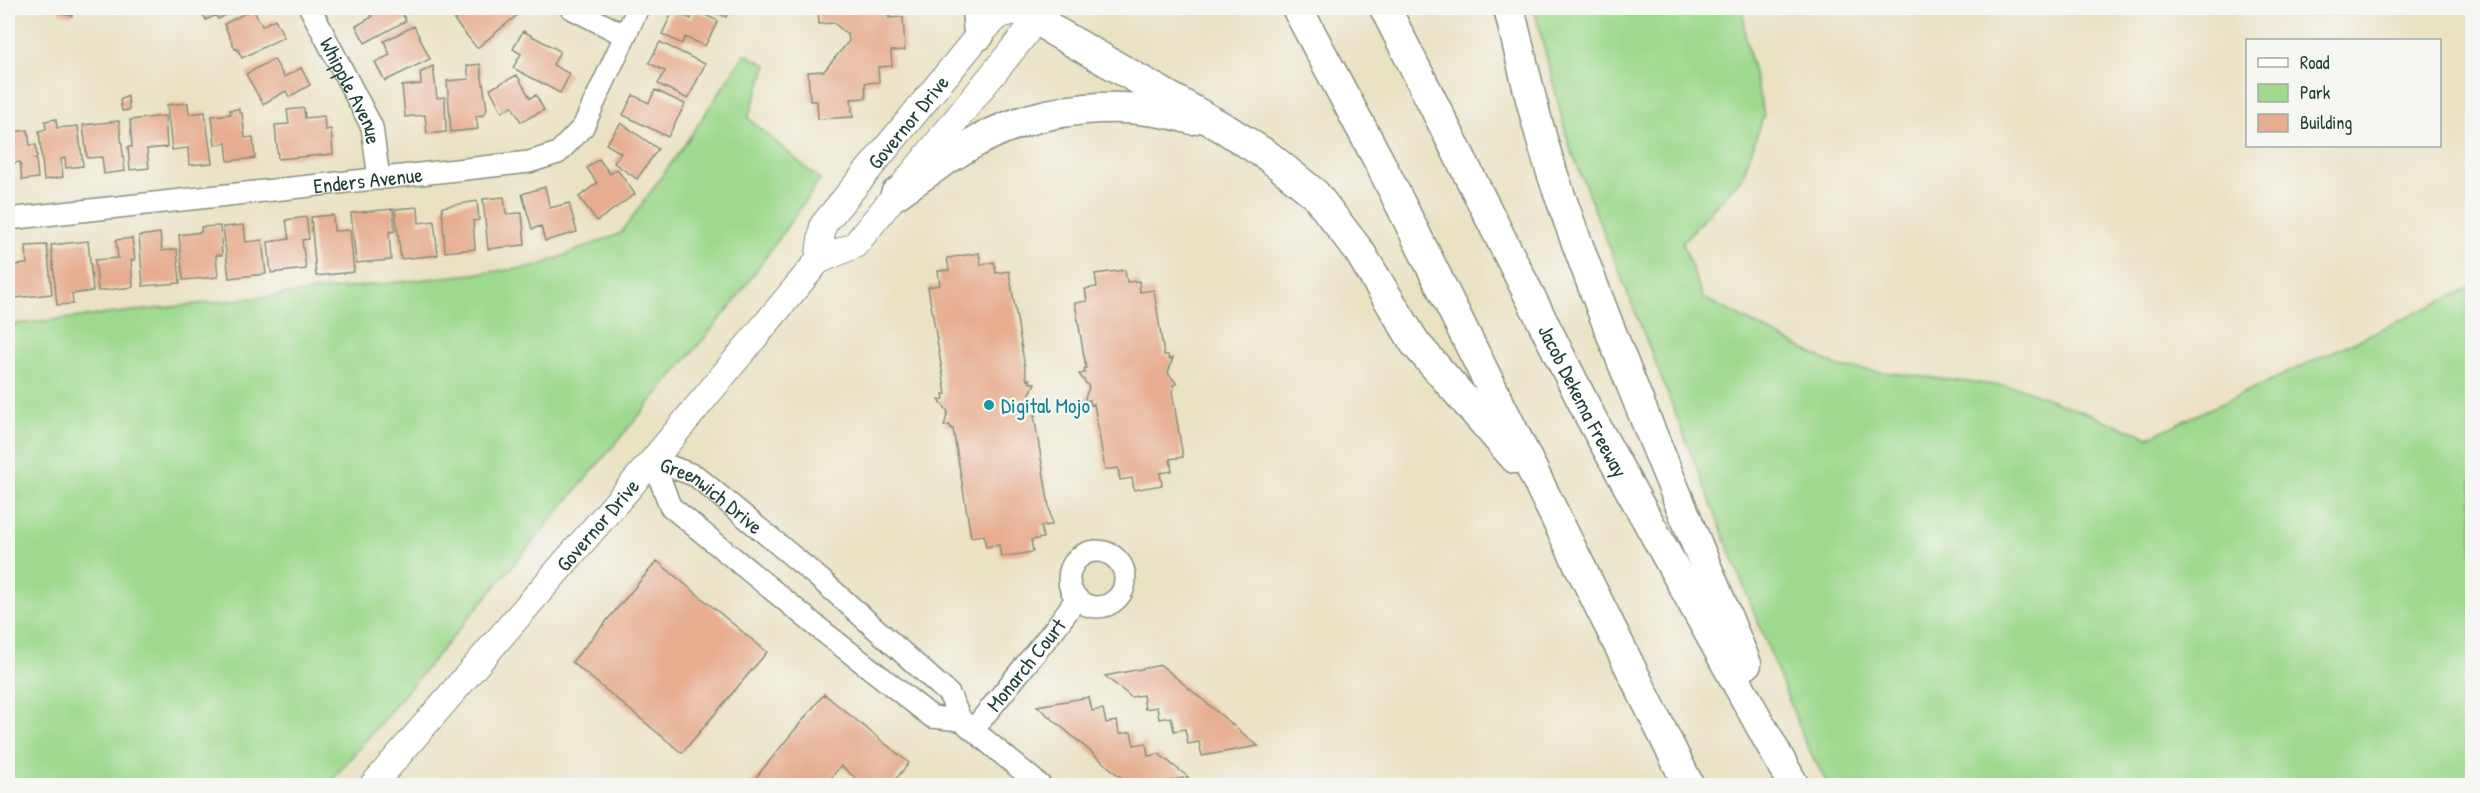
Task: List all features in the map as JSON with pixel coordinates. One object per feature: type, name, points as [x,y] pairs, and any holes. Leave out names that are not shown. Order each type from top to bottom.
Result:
[{"type":"highway","points":[[1027,8],[1054,31],[1268,156],[1315,194],[1359,251],[1415,343],[1542,490]]},
{"type":"highway","points":[[1297,8],[1380,163],[1689,786]]},
{"type":"highway","name":"Jacob Dekema Freeway","points":[[1385,8],[1592,420],[1794,785]]},
{"type":"highway","points":[[1509,8],[1559,194],[1614,339],[1794,785]]},
{"type":"highway","points":[[896,194],[981,139],[1022,122],[1075,110],[1127,109],[1173,114],[1227,130]]},
{"type":"main road","name":"Governor Drive","points":[[372,786],[653,460],[818,261],[855,244],[1026,33],[1027,8],[978,21],[822,225],[818,261]]},
{"type":"street","name":"Whipple Avenue","points":[[310,8],[372,127],[379,179]]},
{"type":"street","points":[[571,8],[624,35]]},
{"type":"street","name":"Enders Avenue","points":[[8,219],[529,162],[558,153],[583,127],[638,8]]},
{"type":"street","name":"Greenwich Drive","points":[[653,460],[669,506],[932,717],[967,725]]},
{"type":"street","name":"Greenwich Drive","points":[[653,460],[696,476],[820,579],[949,693],[967,725],[1041,786]]},
{"type":"street","name":"Monarch Court","points":[[967,725],[1056,627],[1077,598]]},
{"type":"green space","points":[[1534,8],[1743,8],[1745,36],[1764,115],[1742,178],[1682,242],[1703,298],[1839,367],[2020,388],[2149,437],[2472,287],[2472,785],[1828,785],[1807,746],[1569,145]]},
{"type":"green space","points":[[745,54],[767,65],[748,118],[820,180],[732,305],[328,785],[8,785],[8,325],[535,267],[621,233],[685,144]]},
{"type":"building","points":[[59,8],[73,8],[72,16],[59,13]]},
{"type":"building","points":[[200,8],[240,8],[218,19],[216,15],[206,20]]},
{"type":"building","points":[[367,8],[399,8],[406,21],[365,43],[356,26],[372,17]]},
{"type":"building","points":[[469,8],[509,8],[516,16],[477,48],[454,20]]},
{"type":"building","points":[[707,8],[731,8],[726,17]]},
{"type":"building","points":[[818,8],[888,8],[889,18],[903,17],[905,50],[891,51],[892,66],[878,67],[879,82],[865,83],[866,98],[851,99],[853,117],[818,119],[817,101],[810,101],[808,72],[824,71],[849,41],[848,35],[834,23],[819,24]]},
{"type":"building","points":[[253,9],[262,26],[275,19],[284,37],[242,58],[237,48],[235,49],[224,24]]},
{"type":"building","points":[[695,10],[718,21],[705,46],[685,37],[682,44],[662,34],[673,11],[691,19]]},
{"type":"building","points":[[414,26],[430,59],[385,81],[375,62],[390,55],[384,41]]},
{"type":"building","points":[[523,31],[560,51],[553,65],[570,74],[560,93],[513,68],[521,54],[513,49]]},
{"type":"building","points":[[660,42],[705,64],[688,99],[658,84],[665,71],[649,63]]},
{"type":"building","points":[[274,59],[284,77],[301,68],[310,85],[289,97],[286,91],[263,104],[246,74]]},
{"type":"building","points":[[480,64],[487,109],[484,115],[476,116],[478,129],[451,132],[447,81],[469,79],[467,66]]},
{"type":"building","points":[[433,66],[437,98],[445,97],[446,132],[427,134],[425,115],[405,117],[402,86],[421,84],[420,73]]},
{"type":"building","points":[[517,75],[530,98],[536,95],[544,110],[521,122],[512,106],[502,112],[490,89]]},
{"type":"building","points":[[655,90],[685,104],[668,137],[623,115],[633,95],[649,103]]},
{"type":"building","points":[[128,96],[129,110],[122,111],[120,100]]},
{"type":"building","points":[[188,103],[189,114],[205,112],[212,163],[189,165],[188,148],[172,150],[167,105]]},
{"type":"building","points":[[304,108],[305,118],[324,116],[325,130],[331,129],[333,154],[278,159],[275,125],[289,124],[287,110]]},
{"type":"building","points":[[239,109],[239,113],[242,113],[245,138],[253,137],[255,158],[228,161],[226,143],[215,145],[212,116],[231,114],[230,110]]},
{"type":"building","points":[[165,116],[167,147],[147,149],[149,168],[130,170],[128,147],[132,147],[130,120]]},
{"type":"building","points":[[56,119],[57,128],[78,126],[83,166],[66,168],[65,158],[61,159],[63,177],[44,180],[39,131],[46,129],[45,121]]},
{"type":"building","points":[[119,121],[125,171],[104,174],[102,157],[87,158],[83,125]]},
{"type":"building","points":[[621,123],[658,149],[637,179],[614,163],[621,153],[606,144]]},
{"type":"building","points":[[28,130],[30,145],[36,145],[37,158],[32,159],[36,159],[38,178],[22,180],[20,162],[8,164],[8,133]]},
{"type":"building","points":[[599,159],[610,174],[617,169],[635,194],[597,221],[579,197],[597,183],[587,168]]},
{"type":"building","points":[[545,187],[550,208],[569,203],[577,232],[545,241],[541,226],[532,229],[522,194]]},
{"type":"building","points":[[504,197],[506,214],[522,213],[525,245],[488,249],[483,199]]},
{"type":"building","points":[[477,201],[479,220],[473,221],[475,249],[445,252],[442,207]]},
{"type":"building","points":[[418,207],[419,223],[434,221],[438,255],[401,259],[395,209]]},
{"type":"building","points":[[393,209],[395,231],[389,232],[391,260],[356,263],[351,213]]},
{"type":"building","points":[[333,215],[334,231],[350,230],[354,272],[316,276],[311,217]]},
{"type":"building","points":[[306,217],[309,239],[302,240],[306,269],[271,273],[268,242],[289,239],[286,220]]},
{"type":"building","points":[[244,225],[246,242],[262,240],[266,274],[229,278],[223,227]]},
{"type":"building","points":[[220,226],[222,255],[216,255],[218,277],[183,280],[179,235],[201,232],[201,227]]},
{"type":"building","points":[[160,233],[162,251],[177,249],[180,283],[143,286],[139,236]]},
{"type":"building","points":[[132,238],[135,260],[131,260],[133,287],[98,291],[95,260],[118,258],[116,240]]},
{"type":"building","points":[[88,241],[93,291],[72,294],[73,304],[57,305],[51,245]]},
{"type":"building","points":[[47,245],[52,294],[15,298],[13,265],[27,264],[26,246]]},
{"type":"building","name":"Digital Mojo","points":[[979,253],[981,265],[994,262],[996,273],[1009,271],[1027,380],[1030,379],[1030,383],[1035,383],[1029,396],[1038,410],[1035,410],[1036,415],[1034,415],[1052,525],[1041,526],[1043,538],[1031,540],[1033,552],[1001,557],[999,545],[986,547],[984,535],[971,537],[953,429],[950,425],[944,426],[948,412],[939,400],[944,399],[943,394],[946,394],[928,287],[940,285],[938,271],[949,270],[947,258]]},
{"type":"building","points":[[1125,270],[1127,282],[1139,281],[1140,292],[1154,290],[1164,355],[1168,355],[1169,359],[1173,358],[1168,373],[1177,384],[1173,385],[1174,390],[1172,391],[1183,457],[1170,459],[1172,471],[1160,473],[1162,485],[1134,490],[1132,478],[1120,480],[1118,468],[1105,470],[1094,404],[1091,405],[1090,400],[1084,401],[1089,387],[1079,374],[1085,373],[1086,368],[1075,303],[1087,301],[1085,289],[1097,287],[1095,274]]},
{"type":"building","points":[[657,561],[767,652],[682,753],[572,662]]},
{"type":"building","points":[[1161,665],[1258,746],[1202,756],[1199,742],[1188,744],[1185,729],[1174,731],[1171,717],[1159,719],[1157,707],[1145,709],[1143,695],[1131,697],[1105,676]]},
{"type":"building","points":[[824,694],[909,763],[890,786],[865,786],[841,766],[824,786],[749,786]]},
{"type":"building","points":[[1089,697],[1092,711],[1103,709],[1106,723],[1117,721],[1119,734],[1131,732],[1134,745],[1146,743],[1148,756],[1159,754],[1188,777],[1146,786],[1131,786],[1037,706]]},
{"type":"place","name":"Digital Mojo","points":[[989,405]]}]
